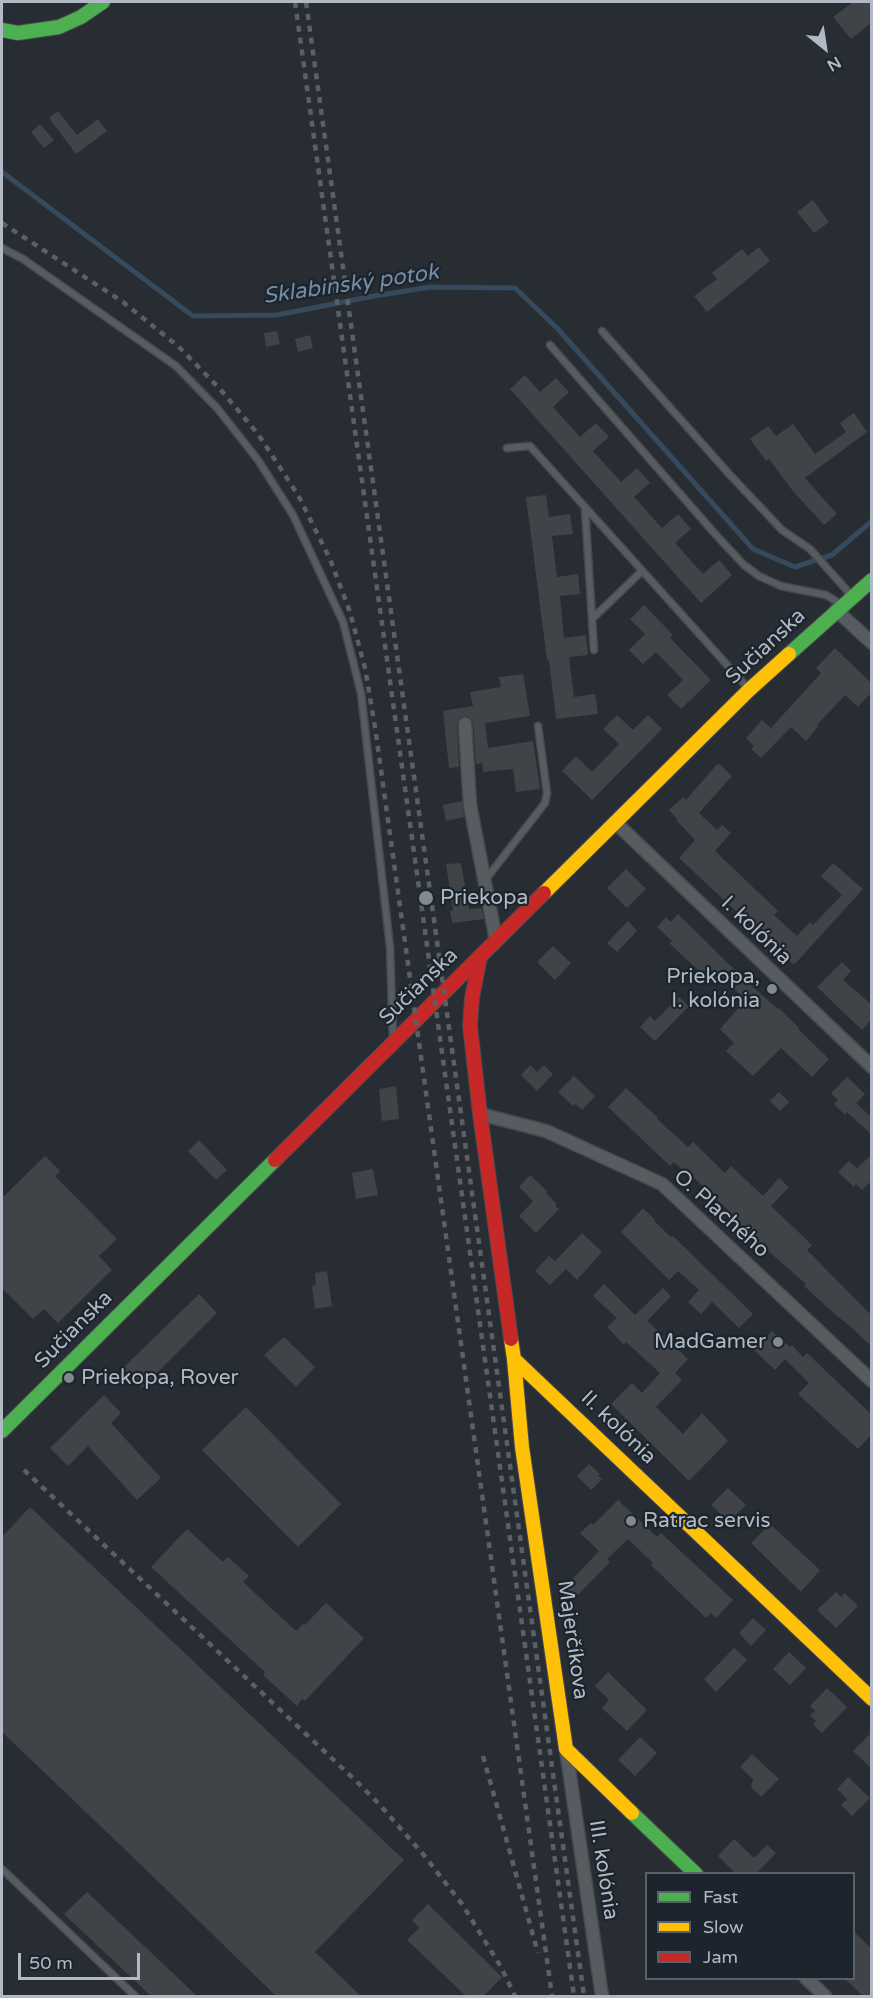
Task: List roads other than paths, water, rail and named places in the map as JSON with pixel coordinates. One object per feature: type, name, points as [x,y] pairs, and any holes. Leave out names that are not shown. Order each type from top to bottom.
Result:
[{"type":"street","points":[[2,30],[18,33],[59,27],[81,18],[103,2]]},
{"type":"street","name":"Sučianska","points":[[2,1431],[749,690],[872,580]]},
{"type":"street","points":[[844,604],[872,643]]},
{"type":"street","points":[[465,724],[470,805],[496,940]]},
{"type":"street","name":"I. kolónia","points":[[615,822],[872,1067]]},
{"type":"street","points":[[480,957],[472,998],[470,1026],[514,1359]]},
{"type":"street","name":"O. Plachého","points":[[480,1114],[546,1131],[662,1184],[872,1381]]},
{"type":"street","name":"II. kolónia","points":[[514,1359],[872,1699]]},
{"type":"street","name":"Majerčíkova","points":[[514,1359],[522,1447],[566,1749]]},
{"type":"street","points":[[566,1749],[694,1872]]},
{"type":"street","name":"III. kolónia","points":[[566,1749],[602,1996]]},
{"type":"street","points":[[808,1980],[825,1996]]},
{"type":"lane","points":[[2,248],[23,259],[176,366],[217,408],[258,460],[293,515],[343,622],[361,693],[390,947],[393,1041]]},
{"type":"lane","points":[[602,331],[774,522],[810,549],[841,582],[844,604]]},
{"type":"lane","points":[[550,345],[716,536],[744,565],[759,576],[781,586],[826,595],[844,604]]},
{"type":"lane","points":[[507,448],[530,446],[749,690]]},
{"type":"lane","points":[[585,507],[594,650]]},
{"type":"lane","points":[[592,619],[642,571]]},
{"type":"lane","points":[[486,879],[544,803],[547,793],[538,726]]},
{"type":"lane","points":[[2,1869],[135,1996]]},
{"type":"waterway","name":"Sklabinský potok","points":[[2,172],[193,316],[277,315],[431,287],[515,288],[557,328],[753,549],[795,567],[832,555],[872,521]]},
{"type":"railway","points":[[295,2],[574,1996]]},
{"type":"railway","points":[[306,2],[584,1996]]},
{"type":"railway","points":[[2,223],[123,302],[178,346],[220,389],[258,434],[298,495],[330,559],[350,612],[365,668],[375,727],[552,1996]]},
{"type":"railway","points":[[24,1470],[379,1804],[423,1854],[462,1904],[501,1967],[515,1996]]},
{"type":"railway","points":[[483,1756],[538,1953]]},
{"type":"place","name":"Priekopa","points":[[426,898]]},
{"type":"place","name":"Priekopa, I. kolónia","points":[[772,989]]},
{"type":"place","name":"MadGamer","points":[[778,1342]]},
{"type":"place","name":"Priekopa, Rover","points":[[69,1378]]},
{"type":"place","name":"Ratrac servis","points":[[631,1521]]}]
